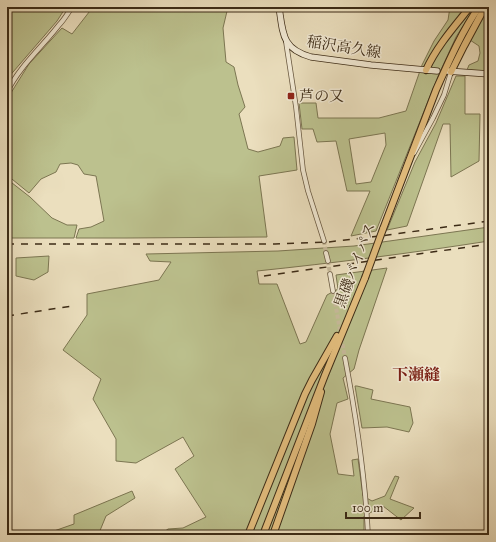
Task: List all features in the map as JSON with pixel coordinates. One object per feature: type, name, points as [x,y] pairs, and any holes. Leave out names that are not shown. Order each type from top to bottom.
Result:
[{"type":"highway","points":[[426,70],[444,39],[470,7]]},
{"type":"highway","name":"黒磯バイパス","points":[[263,535],[325,375],[365,278],[436,90],[465,27],[479,7]]},
{"type":"highway","points":[[449,72],[485,7]]},
{"type":"highway","points":[[248,535],[305,394],[349,317]]},
{"type":"highway","points":[[274,535],[312,424],[325,375]]},
{"type":"main road","name":"稲沢高久線","points":[[279,7],[285,40],[296,51],[311,57],[437,71]]},
{"type":"main road","points":[[449,72],[489,74]]},
{"type":"street","points":[[7,92],[26,64],[60,24],[72,7]]},
{"type":"street","points":[[285,40],[296,107],[303,170],[324,241]]},
{"type":"street","points":[[408,165],[444,95],[449,72]]},
{"type":"street","points":[[326,253],[328,261]]},
{"type":"street","points":[[330,274],[333,291]]},
{"type":"street","points":[[345,358],[361,455],[368,535]]},
{"type":"green space","points":[[7,7],[66,7],[57,21],[7,79]]},
{"type":"green space","points":[[93,7],[228,7],[223,28],[226,62],[234,67],[245,107],[239,114],[248,149],[258,152],[280,146],[283,138],[294,137],[297,170],[259,176],[267,237],[76,238],[79,229],[91,227],[104,221],[96,176],[84,174],[78,165],[71,163],[60,164],[56,172],[41,179],[29,193],[7,175],[7,101],[9,96],[29,64],[62,28],[72,34]]},
{"type":"green space","points":[[450,7],[475,7],[456,37],[439,74],[376,231],[351,236],[370,191],[347,191],[336,141],[317,142],[313,129],[302,129],[299,103],[316,103],[318,118],[379,118],[406,111],[422,65],[434,41],[448,20]],"holes":[[[385,133],[386,145],[371,182],[356,184],[349,139]]]},
{"type":"green space","points":[[488,7],[489,72],[467,70],[469,65],[478,61],[480,53],[479,46],[470,40]]},
{"type":"green space","points":[[456,76],[465,76],[465,114],[480,114],[479,161],[451,177],[450,124],[443,124],[407,226],[387,230],[415,162],[436,123]]},
{"type":"green space","points":[[7,179],[30,197],[52,218],[67,225],[77,225],[74,238],[7,238]]},
{"type":"green space","points":[[489,227],[489,241],[373,258],[257,271],[259,284],[277,284],[300,344],[306,342],[327,295],[338,289],[336,275],[387,268],[354,369],[343,378],[348,399],[337,403],[330,434],[338,474],[354,476],[352,460],[358,459],[363,496],[372,501],[385,496],[395,476],[399,477],[390,499],[414,508],[401,520],[383,506],[364,516],[364,535],[160,535],[168,529],[183,528],[206,517],[175,469],[194,456],[183,437],[136,463],[116,461],[116,439],[93,399],[101,379],[63,350],[87,315],[87,294],[159,280],[171,262],[150,261],[146,254],[278,251],[354,246]]},
{"type":"green space","points":[[49,256],[48,272],[34,280],[16,276],[16,258]]},
{"type":"green space","points":[[355,386],[373,390],[371,399],[410,407],[413,423],[409,432],[387,427],[362,428]]},
{"type":"green space","points":[[132,491],[135,498],[106,516],[99,535],[38,535],[74,524],[74,515]]},
{"type":"tunnel","points":[[324,241],[326,253]]},
{"type":"tunnel","points":[[328,261],[330,274]]},
{"type":"tunnel","points":[[333,291],[345,358]]},
{"type":"railway","points":[[7,244],[275,244],[328,242],[489,221]]},
{"type":"railway","points":[[264,276],[489,244]]},
{"type":"railway","points":[[7,316],[72,306]]},
{"type":"place","name":"芦の又","points":[[291,96]]},
{"type":"district","name":"下瀬縫","points":[[416,374]]}]
